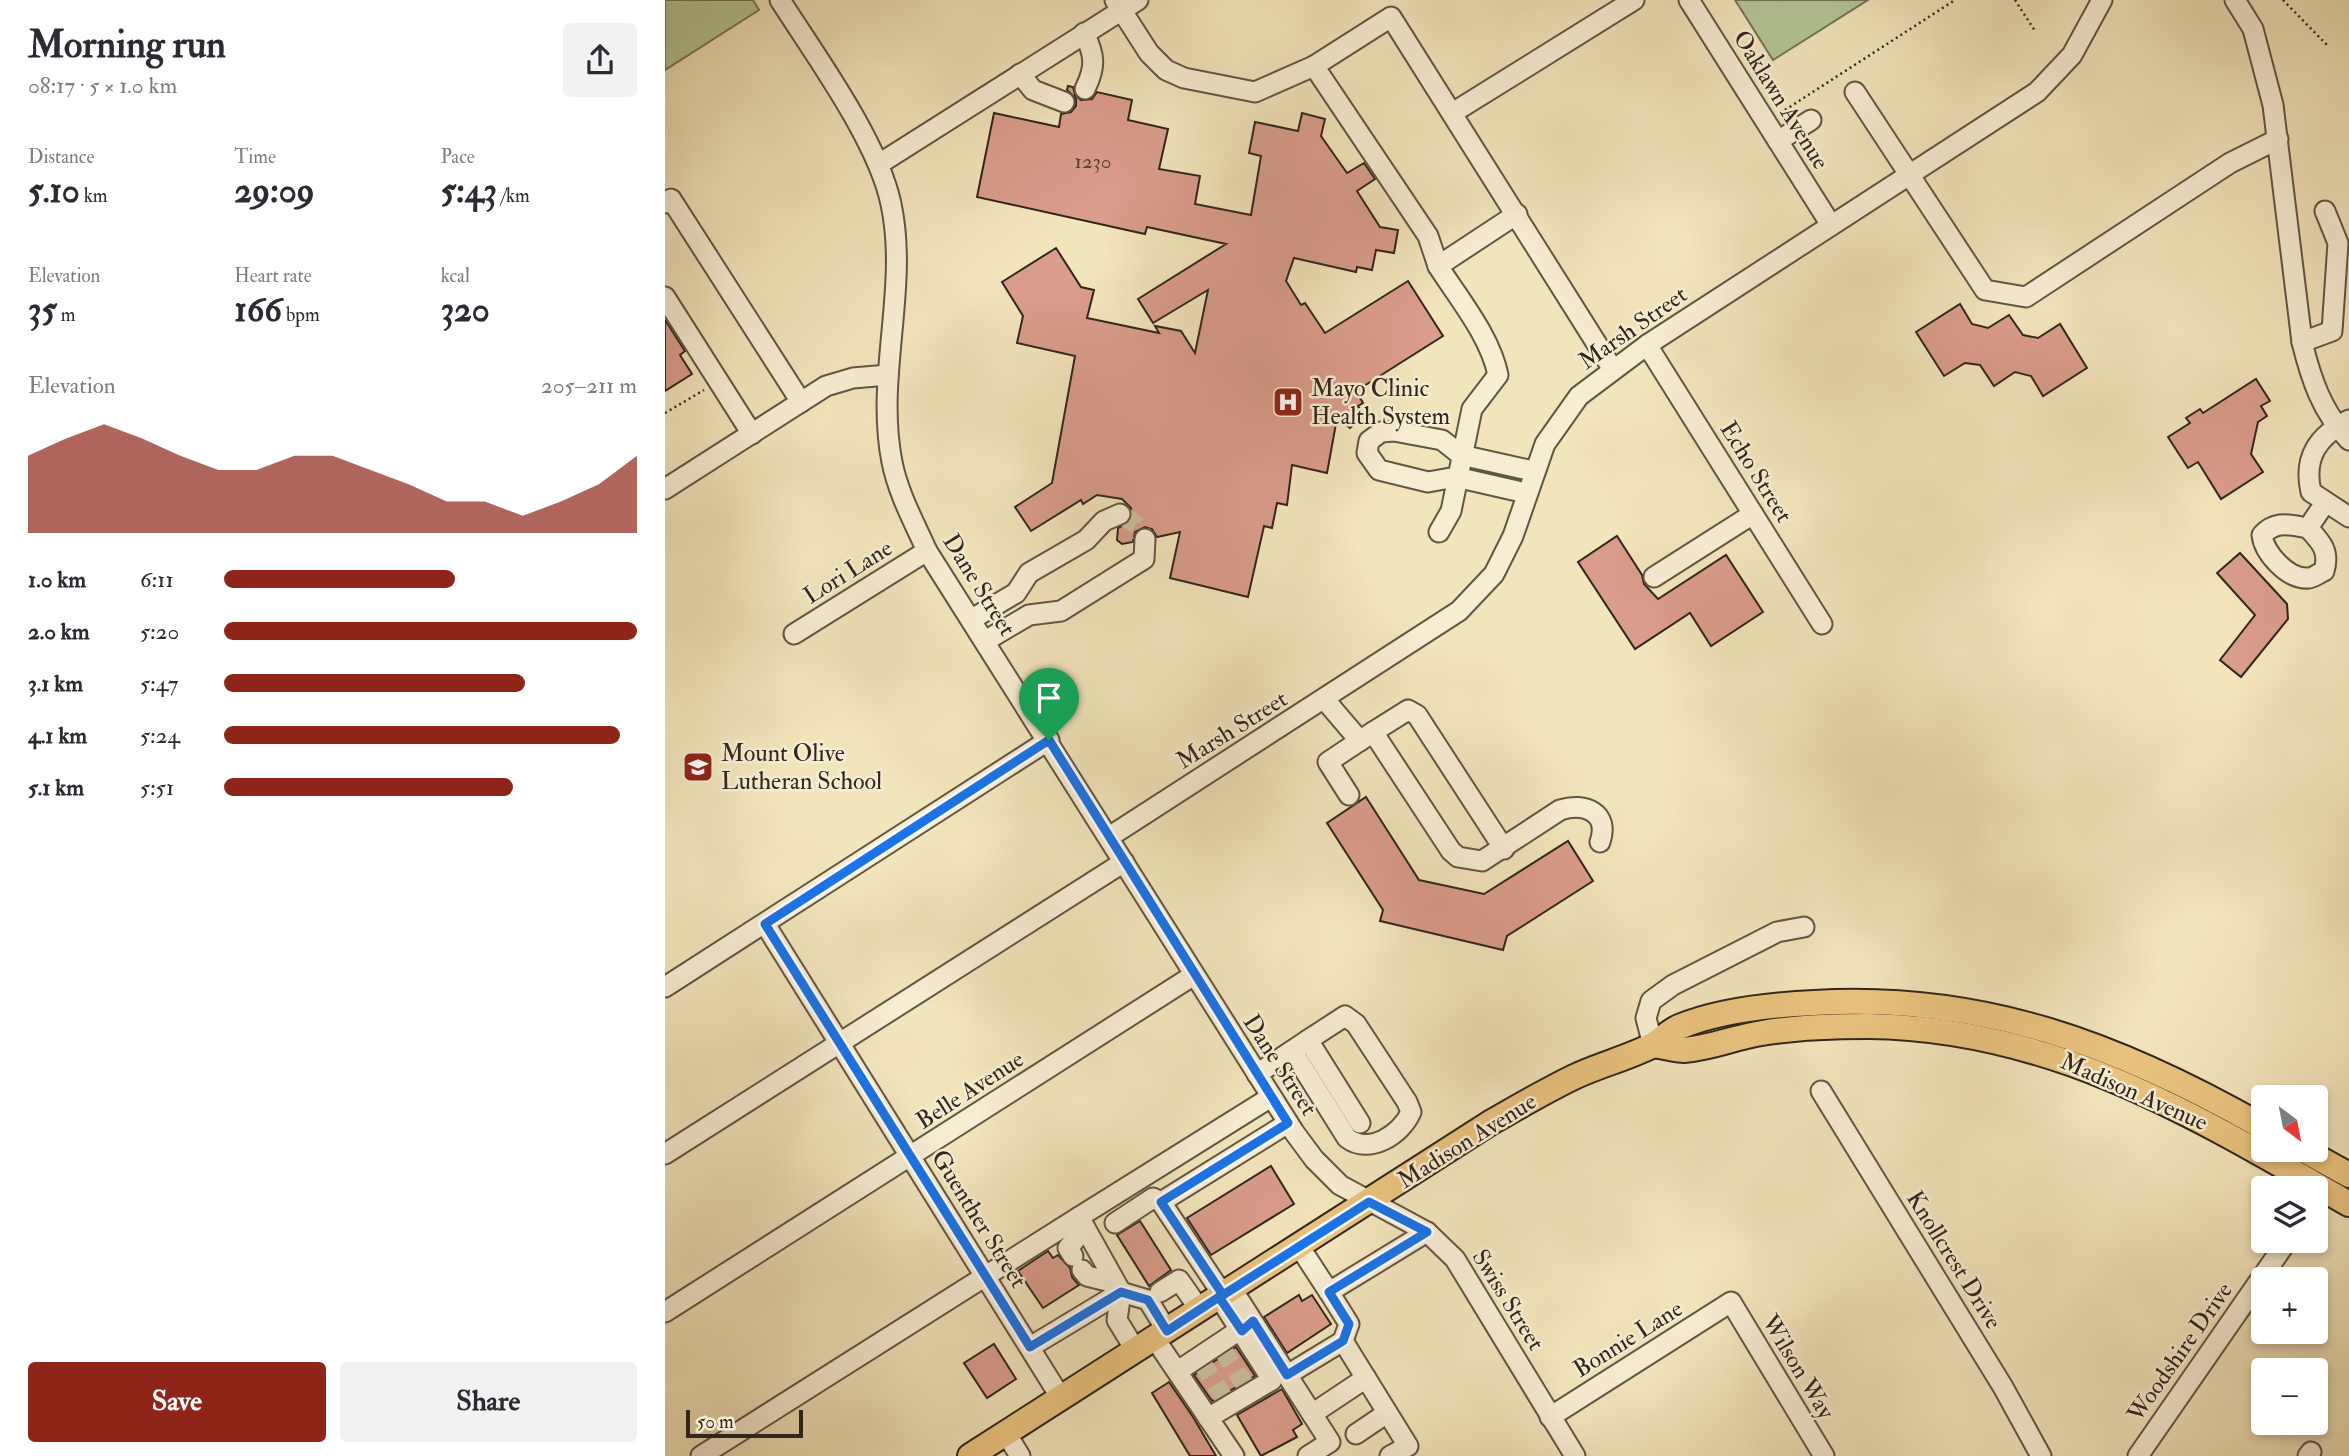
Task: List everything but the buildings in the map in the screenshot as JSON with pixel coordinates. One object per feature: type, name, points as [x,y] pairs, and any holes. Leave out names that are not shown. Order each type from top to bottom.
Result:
[{"type":"main road","name":"Madison Avenue","points":[[970,1456],[1534,1098],[1573,1077],[1653,1045],[1677,1027],[1756,1009],[1830,1002],[1940,1006],[2019,1020],[2088,1041],[2161,1072],[2251,1120]]},
{"type":"main road","name":"Madison Avenue","points":[[1653,1045],[1684,1050],[1760,1033],[1831,1026],[1903,1027],[1977,1036],[2045,1053],[2114,1077],[2185,1111],[2289,1176]]},
{"type":"main road","points":[[2325,1162],[2343,1172]]},
{"type":"main road","name":"Madison Avenue","points":[[2328,1198],[2349,1204]]},
{"type":"street","name":"Dane Street","points":[[780,0],[879,164],[896,230],[888,375],[892,460],[897,484],[927,551],[1049,740],[1288,1123],[1314,1159],[1340,1185],[1369,1202]]},
{"type":"street","points":[[1454,113],[1633,0]]},
{"type":"street","name":"Oaklawn Avenue","points":[[1689,0],[1831,225]]},
{"type":"street","name":"Marsh Street","points":[[1109,837],[1459,611],[1494,574],[1513,536],[1534,471],[1560,420],[1579,396],[1612,368],[2044,86],[2073,55],[2102,0]]},
{"type":"street","points":[[2235,0],[2253,29],[2273,105],[2302,342],[2312,380],[2345,429],[2320,442],[2309,459],[2307,475],[2311,492],[2349,517]]},
{"type":"street","points":[[879,164],[1084,33],[1125,3],[1157,62],[1184,78],[1255,92],[1314,66],[1391,17],[1454,113],[1612,368]]},
{"type":"street","points":[[1084,33],[1094,54],[1092,75],[1085,89]]},
{"type":"street","points":[[1314,66],[1428,236],[1438,266],[1489,349],[1498,375],[1472,409],[1451,511],[1439,532]]},
{"type":"street","points":[[1020,74],[1033,90],[1064,102]]},
{"type":"street","points":[[1856,92],[1985,290],[2026,297],[2230,163],[2278,139]]},
{"type":"street","points":[[1778,141],[1811,120]]},
{"type":"street","points":[[665,203],[671,199],[801,402]]},
{"type":"street","points":[[2302,342],[2332,331],[2338,243],[2325,211]]},
{"type":"street","points":[[1438,266],[1517,215]]},
{"type":"street","points":[[665,296],[752,433]]},
{"type":"street","name":"Echo Street","points":[[1647,345],[1822,624]]},
{"type":"street","points":[[665,489],[826,386],[853,378],[888,375]]},
{"type":"street","points":[[1526,493],[1458,477],[1428,482],[1379,470],[1367,453],[1369,441],[1381,432],[1394,430],[1442,440],[1461,455],[1534,471]]},
{"type":"street","points":[[2308,528],[2325,503]]},
{"type":"street","points":[[971,620],[1017,593],[1029,573],[1086,540],[1104,521],[1120,514]]},
{"type":"street","points":[[1654,577],[1753,514]]},
{"type":"street","points":[[985,641],[1029,615],[1061,611],[1144,559],[1145,539]]},
{"type":"street","name":"Lori Lane","points":[[794,634],[927,551]]},
{"type":"street","points":[[1325,700],[1366,736],[1458,857],[1482,861],[1560,810],[1571,806],[1592,810],[1600,818],[1603,825],[1600,842]]},
{"type":"street","points":[[1349,795],[1328,762],[1408,710],[1416,715],[1504,849]]},
{"type":"street","points":[[667,981],[765,924],[1049,740]]},
{"type":"street","points":[[665,1154],[1124,862]]},
{"type":"street","name":"Guenther Street","points":[[765,924],[1061,1398]]},
{"type":"street","points":[[1653,1045],[1646,1018],[1651,1001],[1673,985],[1777,932],[1804,927]]},
{"type":"street","name":"Belle Avenue","points":[[665,1312],[1194,975]]},
{"type":"street","points":[[1257,1074],[1345,1016],[1356,1024],[1407,1102],[1411,1112],[1406,1125],[1372,1146],[1361,1147],[1347,1138],[1300,1046]]},
{"type":"street","points":[[1300,1046],[1360,1123]]},
{"type":"street","name":"Knollcrest Drive","points":[[1821,1091],[2003,1387],[2041,1456]]},
{"type":"street","points":[[701,1456],[986,1276],[1082,1223],[1271,1097]]},
{"type":"street","points":[[1161,1202],[1288,1123]]},
{"type":"street","points":[[2328,1186],[2343,1172]]},
{"type":"street","points":[[1115,1223],[1153,1198],[1161,1202],[1218,1298],[1247,1326],[1287,1375],[1330,1442],[1308,1456]]},
{"type":"street","name":"Swiss Street","points":[[1369,1202],[1427,1232],[1455,1259],[1575,1456]]},
{"type":"street","points":[[1082,1223],[1068,1248],[1077,1263],[1087,1276],[1148,1300],[1153,1340]]},
{"type":"street","points":[[1082,1223],[1118,1287],[1117,1320],[1153,1340],[1178,1371],[1234,1456]]},
{"type":"street","points":[[1329,1292],[1427,1232]]},
{"type":"street","points":[[1287,1375],[1343,1341],[1349,1324],[1299,1246]]},
{"type":"street","name":"Woodshire Drive","points":[[2137,1456],[2279,1253]]},
{"type":"street","points":[[1160,1292],[1179,1280],[1218,1298]]},
{"type":"street","points":[[1030,1347],[1118,1287]]},
{"type":"street","name":"Bonnie Lane","points":[[1550,1417],[1731,1303]]},
{"type":"street","name":"Wilson Way","points":[[1731,1303],[1824,1456]]},
{"type":"street","points":[[1178,1371],[1247,1326]]},
{"type":"street","points":[[1208,1419],[1227,1402],[1248,1389],[1272,1380],[1247,1326]]},
{"type":"street","points":[[1343,1341],[1408,1446],[1390,1456]]},
{"type":"street","points":[[1311,1414],[1366,1378]]},
{"type":"street","points":[[1356,1434],[1387,1413]]},
{"type":"street","points":[[1006,1433],[1020,1456]]},
{"type":"path","points":[[1785,110],[1955,0]]},
{"type":"path","points":[[2015,0],[2035,31]]},
{"type":"path","points":[[2283,0],[2328,46]]},
{"type":"path","points":[[665,414],[704,390]]},
{"type":"green space","points":[[665,0],[753,0],[759,10],[665,70]]},
{"type":"green space","points":[[1735,0],[1868,0],[1773,60]]},
{"type":"tunnel","points":[[1120,514],[1136,524],[1145,539]]},
{"type":"tunnel","points":[[1221,1347],[1245,1385]]},
{"type":"tunnel","points":[[1200,1360],[1224,1398]]},
{"type":"place","name":"Mayo Clinic Health System","points":[[1288,402]]},
{"type":"place","name":"Mount Olive Lutheran School","points":[[698,767]]},
{"type":"route","points":[[1049,740],[1288,1123],[1161,1202],[1223,1295],[1369,1202],[1427,1232],[1329,1292],[1349,1324],[1343,1341],[1287,1375],[1253,1321],[1242,1331],[1219,1297],[1167,1331],[1148,1300],[1121,1292],[1030,1347],[765,924],[1049,740]]}]
